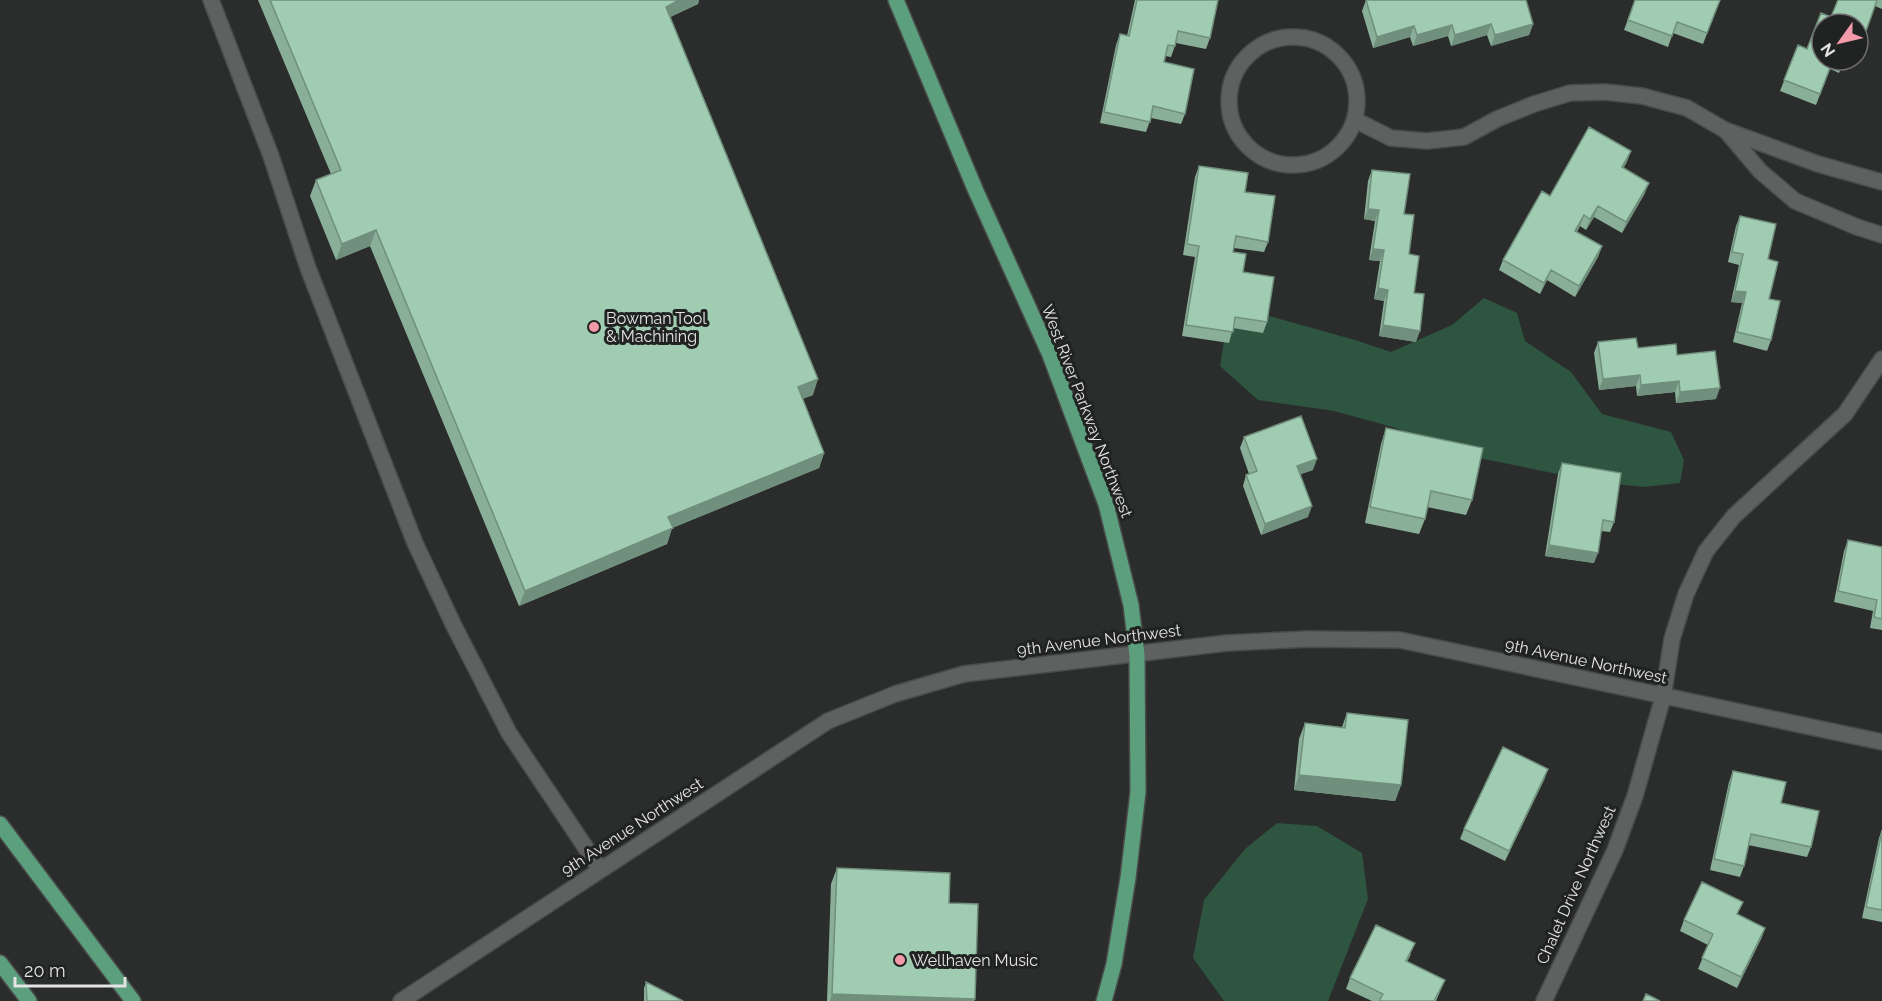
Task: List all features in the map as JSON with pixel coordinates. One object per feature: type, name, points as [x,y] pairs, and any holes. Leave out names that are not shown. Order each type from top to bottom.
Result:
[{"type":"main road","name":"West River Parkway Northwest","points":[[896,0],[975,189],[1050,355],[1106,504],[1131,605],[1137,655],[1138,792],[1128,878],[1114,964],[1104,1001]]},
{"type":"main road","points":[[0,824],[133,1001]]},
{"type":"main road","points":[[0,963],[29,1001]]},
{"type":"street","points":[[211,0],[270,156],[312,278],[415,543],[454,626],[509,733],[600,869]]},
{"type":"street","points":[[1303,37],[1326,45],[1343,60],[1354,80],[1357,91],[1355,120],[1345,140],[1316,162],[1294,166],[1268,161],[1249,148],[1233,125],[1228,100],[1234,75],[1250,52],[1274,39],[1303,37]]},
{"type":"street","points":[[1355,120],[1391,138],[1428,141],[1464,137],[1516,112],[1570,93],[1605,92],[1642,96],[1687,108],[1725,130],[1818,164],[1882,183]]},
{"type":"street","points":[[1725,130],[1761,171],[1796,201],[1882,235]]},
{"type":"street","name":"Chalet Drive Northwest","points":[[1544,1001],[1615,850],[1635,796],[1663,697],[1676,627],[1686,594],[1706,551],[1734,516],[1845,414],[1882,359]]},
{"type":"street","name":"9th Avenue Northwest","points":[[400,1001],[828,721],[895,694],[964,674],[1227,644],[1308,639],[1400,640],[1882,742]]},
{"type":"green space","points":[[1484,298],[1517,313],[1525,341],[1571,372],[1602,414],[1671,432],[1684,460],[1680,483],[1644,487],[1597,482],[1459,454],[1396,428],[1334,411],[1258,400],[1220,366],[1227,322],[1251,311],[1391,352],[1452,325]]},
{"type":"green space","points":[[1277,823],[1317,826],[1362,853],[1368,899],[1328,1001],[1224,1001],[1193,958],[1204,900],[1245,849]]},
{"type":"building","name":"Bowman Tool & Machining","points":[[270,0],[679,0],[666,7],[818,379],[798,387],[824,453],[668,517],[673,528],[525,591],[376,230],[342,244],[316,180],[341,170]]},
{"type":"building","points":[[1137,0],[1218,0],[1210,38],[1178,31],[1175,46],[1168,45],[1164,62],[1194,69],[1185,114],[1153,106],[1150,122],[1104,112],[1120,34],[1129,36]]},
{"type":"building","points":[[1366,0],[1526,0],[1533,24],[1495,35],[1491,24],[1455,35],[1452,25],[1417,35],[1414,26],[1377,37]]},
{"type":"building","points":[[1635,0],[1720,0],[1707,33],[1677,22],[1672,36],[1628,20]]},
{"type":"building","points":[[1838,0],[1877,0],[1870,20],[1870,12],[1833,12]]},
{"type":"building","points":[[1810,41],[1810,72],[1828,72],[1820,94],[1784,80],[1798,45],[1807,49]]},
{"type":"building","points":[[1589,127],[1631,151],[1622,167],[1649,183],[1626,222],[1598,206],[1590,219],[1584,215],[1575,231],[1602,246],[1579,286],[1551,270],[1544,283],[1503,260],[1542,191],[1550,196]]},
{"type":"building","points":[[1199,166],[1248,173],[1245,192],[1275,196],[1268,242],[1236,236],[1233,252],[1246,254],[1243,272],[1274,277],[1267,322],[1235,317],[1233,332],[1186,325],[1199,246],[1187,244]]},
{"type":"building","points":[[1372,170],[1410,174],[1404,214],[1414,215],[1409,254],[1419,256],[1414,293],[1424,294],[1420,331],[1383,325],[1388,290],[1378,288],[1384,250],[1373,249],[1379,210],[1368,209]]},
{"type":"building","points":[[1740,216],[1776,224],[1768,259],[1778,262],[1769,299],[1780,301],[1771,340],[1737,332],[1746,292],[1735,291],[1743,254],[1732,252]]},
{"type":"building","points":[[1636,338],[1638,348],[1676,344],[1677,355],[1715,351],[1720,388],[1680,392],[1679,381],[1641,385],[1640,375],[1603,379],[1598,342]]},
{"type":"building","points":[[1301,416],[1317,459],[1297,466],[1312,506],[1265,524],[1246,475],[1257,471],[1244,437]]},
{"type":"building","points":[[1386,428],[1483,448],[1472,500],[1431,491],[1425,519],[1370,507]]},
{"type":"building","points":[[1562,463],[1621,473],[1614,522],[1603,520],[1598,553],[1549,545]]},
{"type":"building","points":[[1848,540],[1882,547],[1882,619],[1874,617],[1877,600],[1838,591]]},
{"type":"building","points":[[1347,713],[1408,720],[1401,785],[1299,775],[1305,723],[1345,728]]},
{"type":"building","points":[[1503,747],[1548,769],[1509,851],[1464,829]]},
{"type":"building","points":[[1733,771],[1786,782],[1781,803],[1819,811],[1811,847],[1751,834],[1744,866],[1714,859]]},
{"type":"building","points":[[1882,831],[1882,910],[1866,907]]},
{"type":"building","name":"Wellhaven Music","points":[[837,868],[950,873],[949,903],[978,904],[975,999],[832,994]]},
{"type":"building","points":[[1702,882],[1743,902],[1737,914],[1765,928],[1741,977],[1702,958],[1713,934],[1684,920]]},
{"type":"building","points":[[1376,925],[1415,943],[1406,961],[1445,980],[1434,1001],[1379,1001],[1383,994],[1350,978]]},
{"type":"building","points":[[646,982],[683,1001],[647,1001]]},
{"type":"building","points":[[1646,994],[1660,1001],[1643,1001]]},
{"type":"place","name":"Bowman Tool & Machining","points":[[594,327]]},
{"type":"place","name":"Wellhaven Music","points":[[900,960]]}]
